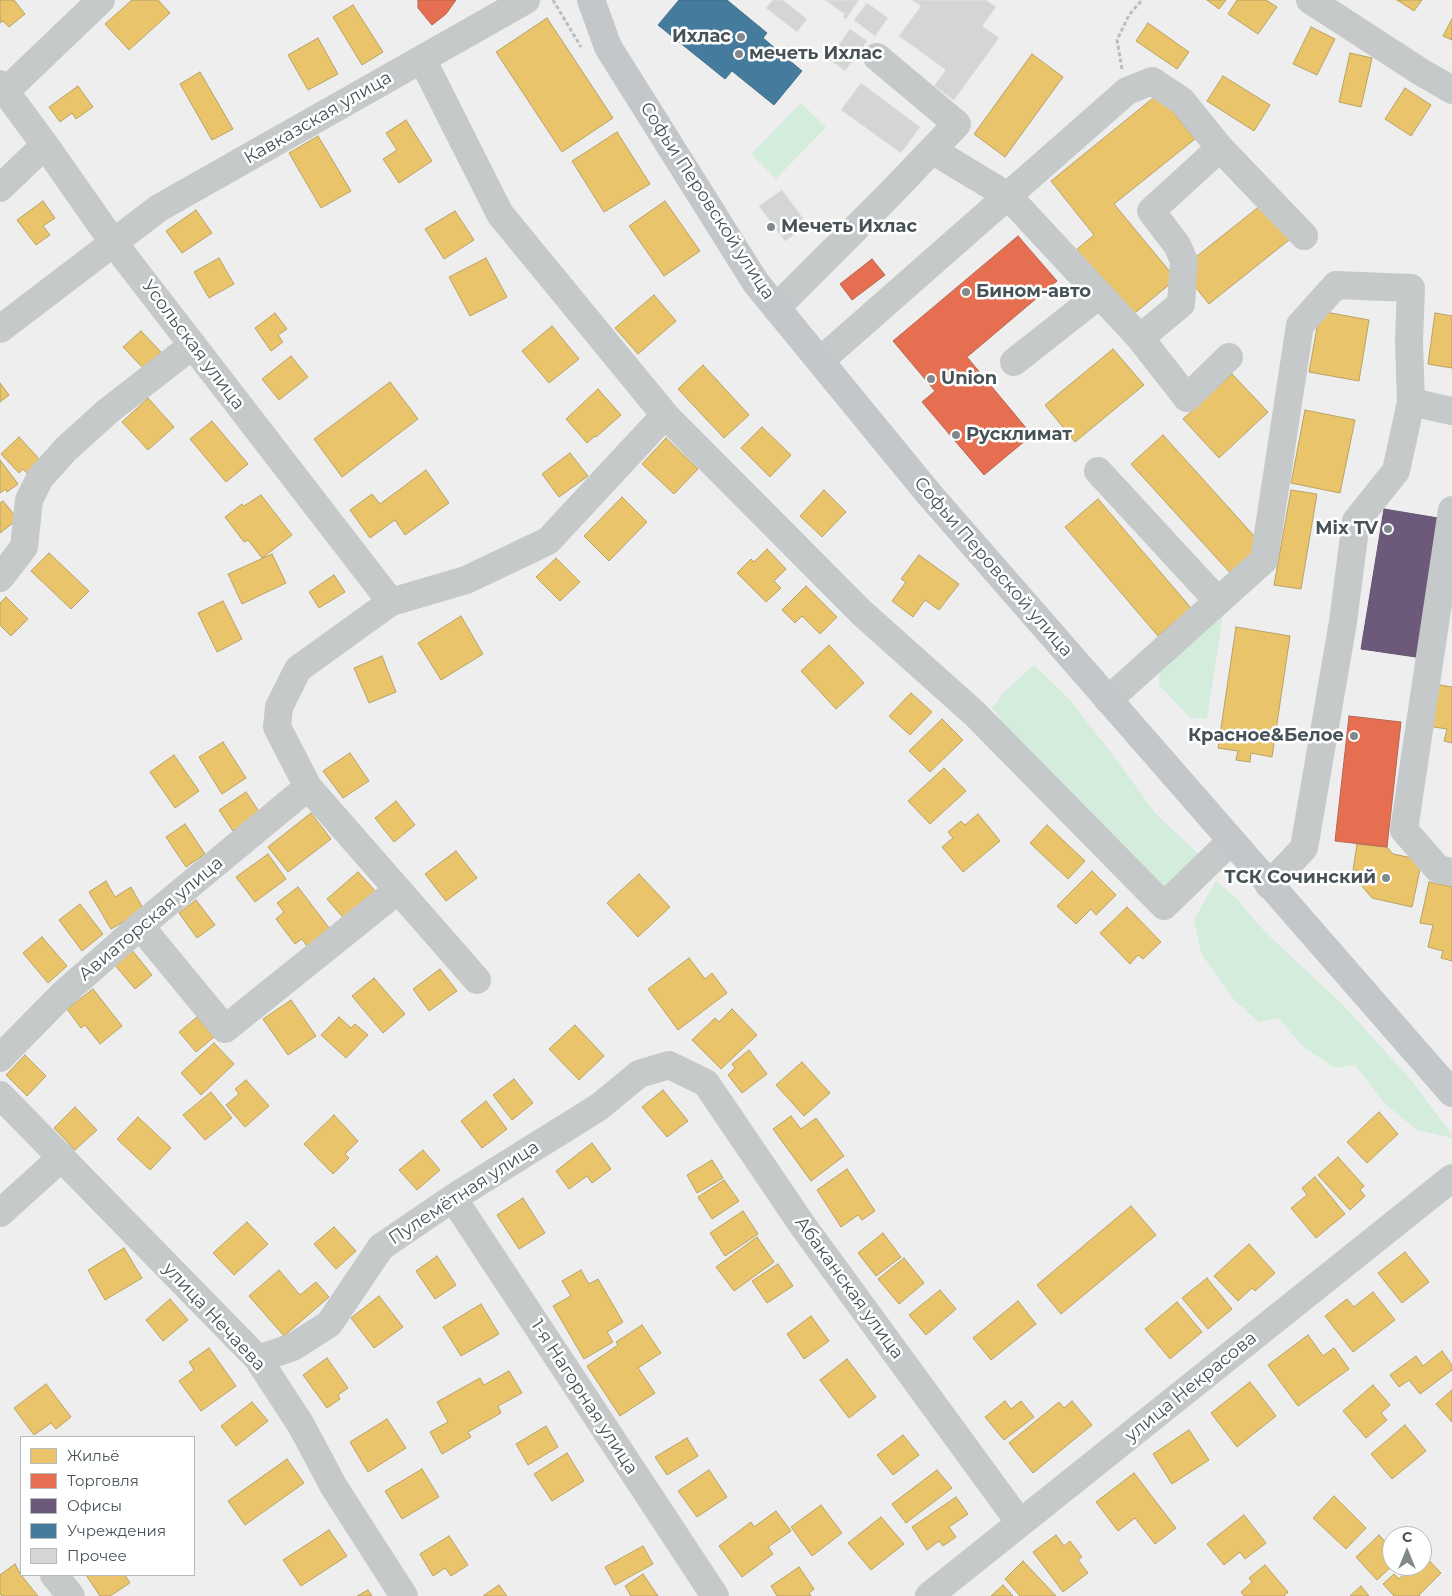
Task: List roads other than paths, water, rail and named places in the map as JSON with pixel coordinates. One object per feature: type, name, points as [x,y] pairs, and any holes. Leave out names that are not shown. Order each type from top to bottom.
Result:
[{"type":"main road","name":"Софьи Перовской улица","points":[[591,0],[608,47],[756,283],[929,494],[1452,1093]]},
{"type":"street","points":[[3,87],[101,0]]},
{"type":"street","name":"Кавказская улица","points":[[0,329],[159,208],[526,0]]},
{"type":"street","points":[[1310,0],[1452,90]]},
{"type":"street","points":[[776,308],[957,124],[877,57]]},
{"type":"street","points":[[422,59],[500,214],[665,415],[862,613],[975,714],[1164,906],[1231,841]]},
{"type":"street","points":[[820,361],[1127,91],[1152,81],[1182,101],[1220,148],[1304,236]]},
{"type":"street","name":"Усольская улица","points":[[3,87],[113,242],[391,602]]},
{"type":"street","points":[[0,188],[45,145]]},
{"type":"street","points":[[1140,338],[1181,304],[1184,261],[1177,245],[1151,211],[1220,148]]},
{"type":"street","points":[[932,150],[1008,196],[1140,338],[1187,398],[1229,357]]},
{"type":"street","points":[[1108,700],[1264,560],[1300,325],[1336,285],[1411,288],[1409,342],[1410,402],[1396,472],[1356,521],[1343,622],[1304,848],[1269,885]]},
{"type":"street","points":[[1014,362],[1099,294]]},
{"type":"street","points":[[0,578],[24,547],[29,500],[40,478],[66,449],[108,411],[193,345]]},
{"type":"street","points":[[1410,402],[1452,411]]},
{"type":"street","points":[[477,980],[308,787],[277,727],[278,707],[298,670],[391,602],[466,580],[548,541],[665,415]]},
{"type":"street","points":[[1098,471],[1218,601]]},
{"type":"street","points":[[1452,510],[1441,654],[1404,830],[1438,869],[1452,872]]},
{"type":"street","name":"Авиаторская улица","points":[[0,1058],[63,994],[140,926],[308,787]]},
{"type":"street","points":[[140,926],[225,1029],[398,890]]},
{"type":"street","name":"Пулемётная улица","points":[[258,1359],[293,1347],[329,1324],[381,1247],[453,1198],[599,1107],[639,1074],[669,1065]]},
{"type":"street","name":"Абаканская улица","points":[[669,1065],[706,1083],[803,1226],[1020,1523]]},
{"type":"street","name":"улица Нечаева","points":[[0,1095],[258,1359],[300,1425],[334,1487],[404,1596]]},
{"type":"street","points":[[0,1213],[62,1157]]},
{"type":"street","name":"улица Некрасова","points":[[929,1596],[1452,1178]]},
{"type":"street","name":"1-я Нагорная улица","points":[[453,1198],[715,1596]]},
{"type":"street","points":[[55,1576],[71,1596]]},
{"type":"place","name":"Ихлас","points":[[741,37]]},
{"type":"place","name":"мечеть Ихлас","points":[[739,54]]},
{"type":"place","name":"Мечеть Ихлас","points":[[771,227]]},
{"type":"place","name":"Бином-авто","points":[[966,292]]},
{"type":"place","name":"Union","points":[[931,379]]},
{"type":"place","name":"Русклимат","points":[[956,435]]},
{"type":"place","name":"Mix TV","points":[[1388,529]]},
{"type":"place","name":"Красное&Белое","points":[[1354,736]]},
{"type":"place","name":"ТСК Сочинский","points":[[1386,878]]}]
